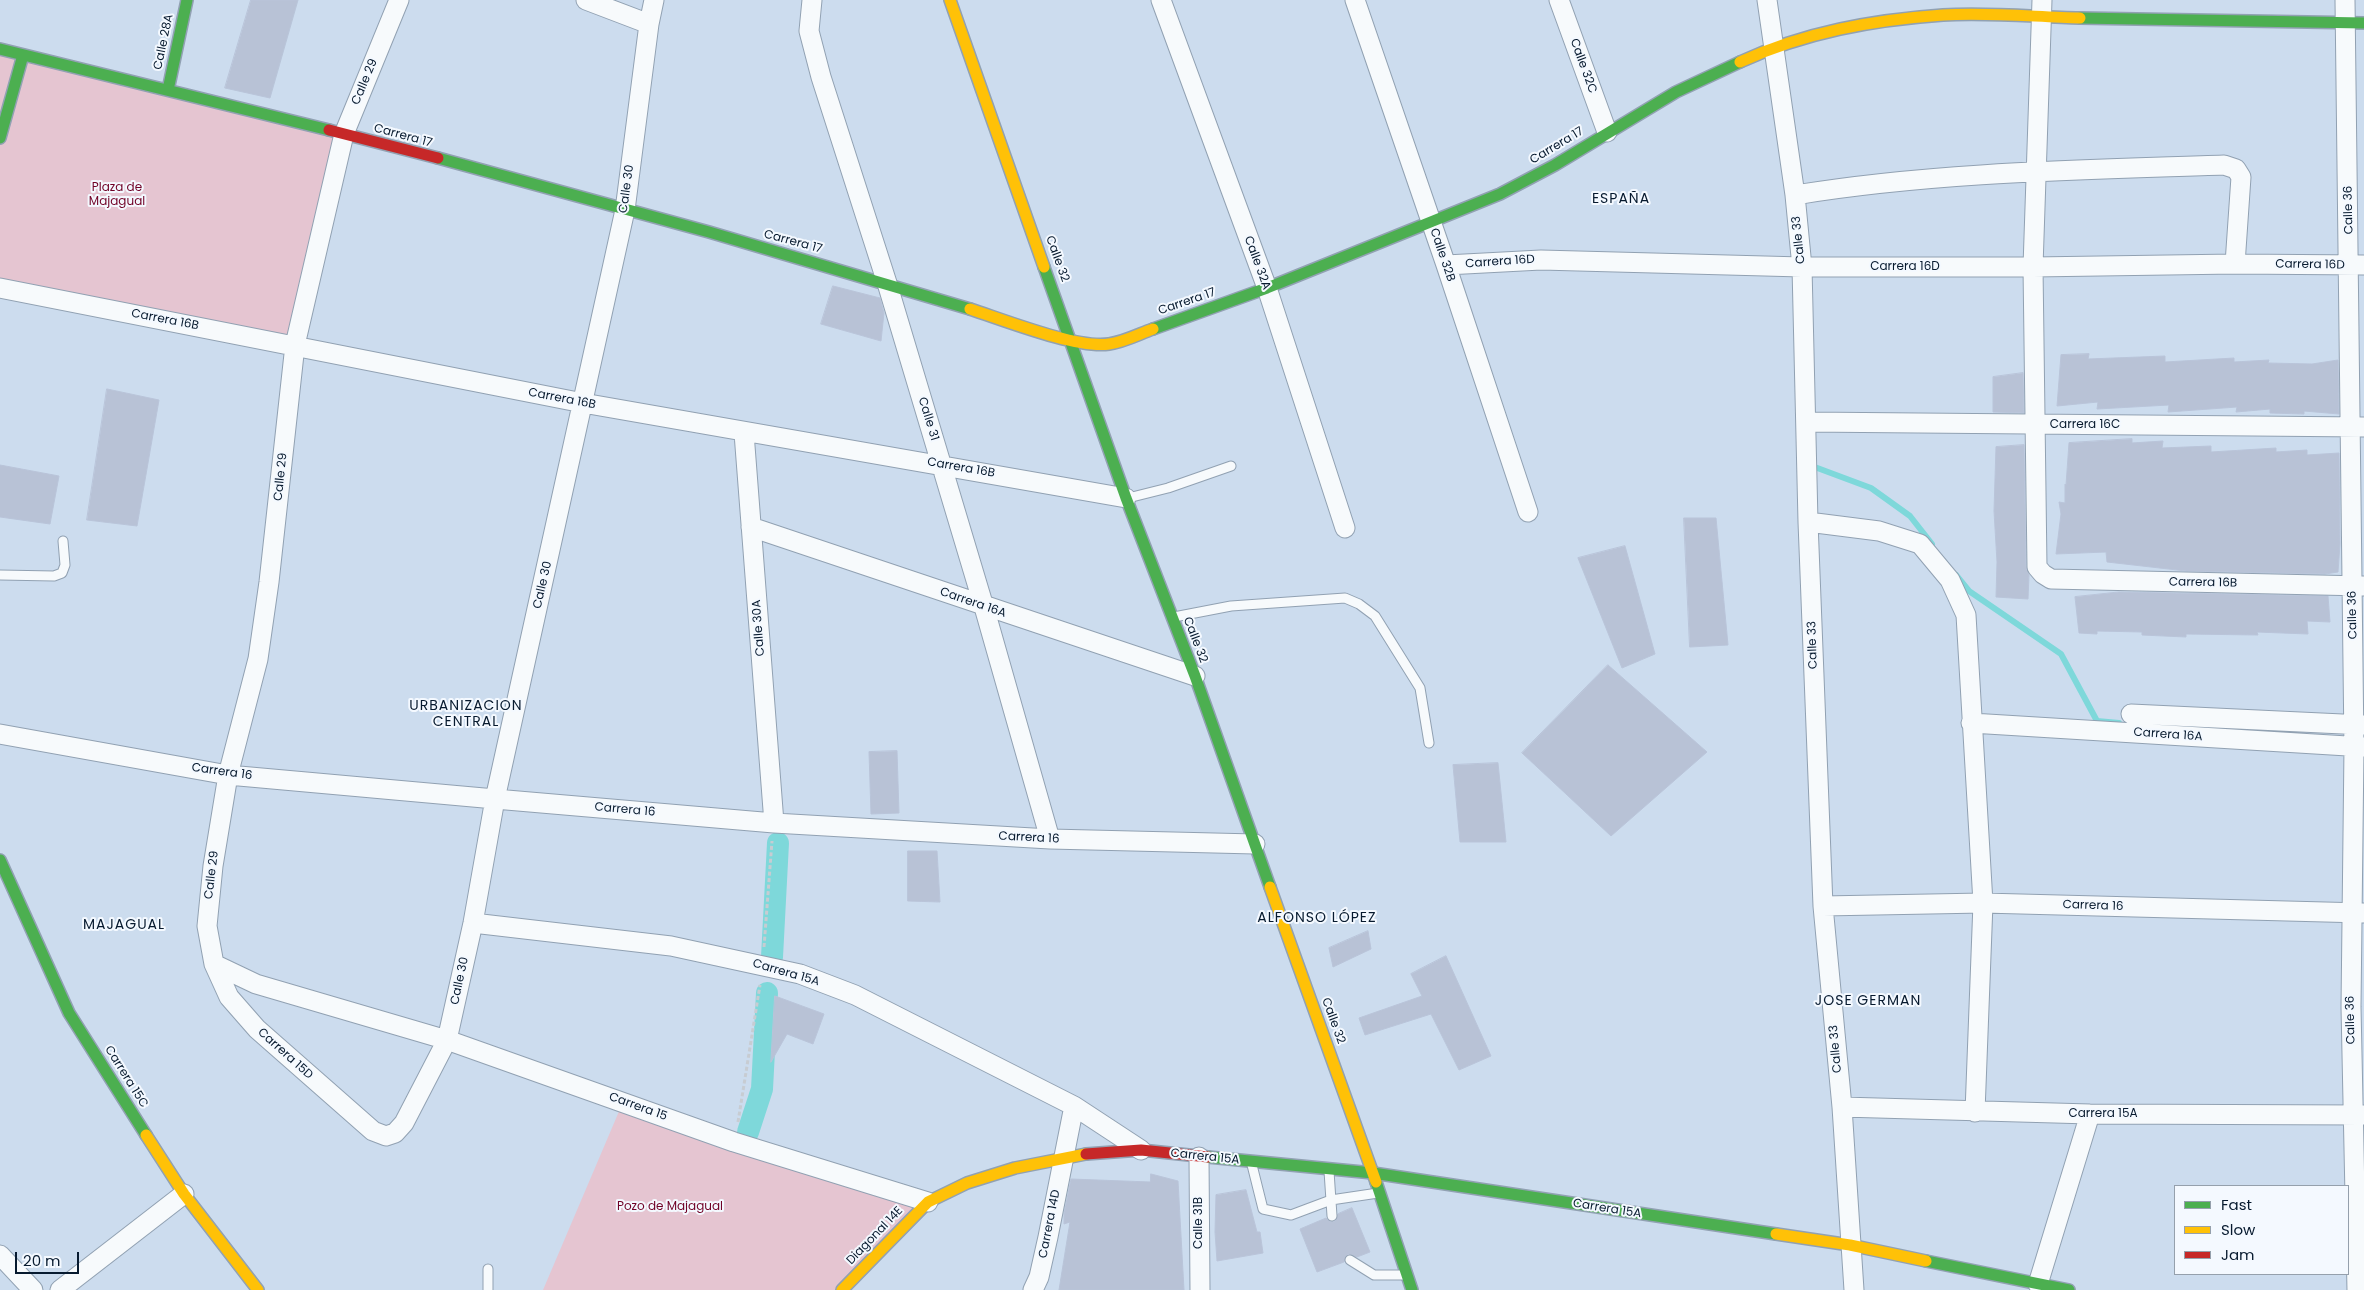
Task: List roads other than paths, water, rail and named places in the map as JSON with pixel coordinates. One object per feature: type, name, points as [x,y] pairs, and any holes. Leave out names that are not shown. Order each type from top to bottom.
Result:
[{"type":"street","name":"Calle 28A","points":[[168,90],[187,0]]},
{"type":"street","name":"Calle 29","points":[[214,964],[206,926],[213,866],[228,775],[258,659],[270,582],[295,345],[344,134],[399,0]]},
{"type":"street","points":[[586,0],[649,24]]},
{"type":"street","name":"Calle 30","points":[[373,1131],[386,1136],[396,1133],[404,1123],[447,1040],[473,924],[495,799],[625,210],[649,24],[654,0]]},
{"type":"street","name":"Calle 31","points":[[812,0],[809,31],[821,77],[887,283],[984,607],[1050,839]]},
{"type":"street","name":"Calle 32","points":[[950,0],[1126,498],[1195,676],[1373,1173],[1412,1290]]},
{"type":"street","name":"Calle 32A","points":[[1162,0],[1267,288],[1345,528]]},
{"type":"street","name":"Calle 32B","points":[[1355,0],[1528,512]]},
{"type":"street","name":"Calle 32C","points":[[1559,0],[1607,132]]},
{"type":"street","name":"Calle 33","points":[[1767,0],[1795,195],[1802,267],[1808,522],[1823,906],[1842,1107],[1854,1290]]},
{"type":"street","name":"Calle 36","points":[[2345,0],[2355,23],[2359,725],[2357,1290]]},
{"type":"street","name":"Carrera 17","points":[[0,48],[344,134],[625,210],[887,283],[1072,341],[1094,345],[1110,344],[1267,288],[1431,223],[1516,186],[1555,165],[1676,92],[1775,46],[1826,32],[1881,20],[2042,8],[2355,23]]},
{"type":"street","points":[[2036,425],[2033,267],[2042,8]]},
{"type":"street","points":[[0,138],[23,55]]},
{"type":"street","points":[[1795,195],[1855,185],[2036,171],[2224,165],[2236,169],[2241,177],[2235,264]]},
{"type":"street","name":"Carrera 16D","points":[[1446,266],[1541,260],[1802,267],[2357,265]]},
{"type":"street","name":"Carrera 16B","points":[[0,288],[583,403],[744,433],[941,464],[1126,498]]},
{"type":"street","name":"Carrera 16C","points":[[1807,422],[2357,427]]},
{"type":"street","name":"Carrera 16B","points":[[2036,425],[2037,567],[2051,579],[2358,586]]},
{"type":"street","name":"Calle 30A","points":[[744,433],[774,823]]},
{"type":"street","points":[[1808,522],[1879,531],[1920,544],[1950,580],[1966,614],[1983,903],[1975,1112]]},
{"type":"street","name":"Carrera 16A","points":[[751,526],[984,607],[1195,676]]},
{"type":"street","points":[[2131,714],[2359,725]]},
{"type":"street","name":"Carrera 16A","points":[[1971,723],[2359,747]]},
{"type":"street","name":"Carrera 16","points":[[0,734],[228,775],[495,799],[774,823],[1050,839],[1255,844]]},
{"type":"street","name":"Carrera 15C","points":[[0,860],[70,1014],[184,1194],[258,1290]]},
{"type":"street","name":"Carrera 16","points":[[1823,906],[1983,903],[2358,914]]},
{"type":"street","name":"Carrera 15A","points":[[473,924],[671,946],[800,974],[855,995],[1074,1106],[1141,1150]]},
{"type":"street","name":"Carrera 15","points":[[214,964],[256,984],[447,1040],[734,1142],[928,1202]]},
{"type":"street","name":"Carrera 15D","points":[[214,964],[229,997],[257,1029],[373,1131]]},
{"type":"street","points":[[928,1202],[967,1182],[1063,1157],[1074,1106]]},
{"type":"street","name":"Carrera 15A","points":[[1842,1107],[2090,1114],[2358,1115]]},
{"type":"street","points":[[2038,1284],[2090,1114]]},
{"type":"street","name":"Carrera 15A","points":[[1063,1157],[1141,1150],[1373,1173],[1850,1245],[2069,1290]]},
{"type":"street","name":"Carrera 14D","points":[[1034,1290],[1039,1277],[1048,1237],[1063,1157]]},
{"type":"street","name":"Calle 31B","points":[[1199,1157],[1200,1290]]},
{"type":"street","points":[[60,1290],[184,1194]]},
{"type":"street","name":"Diagonal 14E","points":[[842,1290],[928,1202]]},
{"type":"street","points":[[0,1255],[33,1290]]},
{"type":"lane","points":[[1126,498],[1168,488],[1231,466]]},
{"type":"lane","points":[[0,575],[54,576],[62,573],[65,565],[63,541]]},
{"type":"lane","points":[[1172,618],[1240,606],[1346,598],[1359,604],[1375,616],[1420,688],[1429,743]]},
{"type":"lane","points":[[1252,1162],[1263,1209],[1291,1215],[1331,1200],[1379,1192]]},
{"type":"lane","points":[[1329,1170],[1332,1216]]},
{"type":"lane","points":[[1350,1260],[1374,1275],[1407,1275]]},
{"type":"lane","points":[[488,1269],[488,1290]]},
{"type":"waterway","points":[[1812,466],[1871,488],[1910,516],[1932,544]]},
{"type":"waterway","points":[[1956,575],[1969,591],[2061,654],[2097,721],[2119,723]]},
{"type":"waterway","points":[[772,957],[778,843]]},
{"type":"waterway","points":[[748,1132],[762,1089],[767,993]]},
{"type":"district","name":"ESPAÑA","points":[[1621,199]]},
{"type":"district","name":"URBANIZACION CENTRAL","points":[[466,714]]},
{"type":"district","name":"ALFONSO LÓPEZ","points":[[1317,918]]},
{"type":"district","name":"MAJAGUAL","points":[[124,925]]},
{"type":"district","name":"JOSE GERMAN","points":[[1868,1001]]},
{"type":"park label","name":"Plaza de Majagual","points":[[117,195]]},
{"type":"park label","name":"Pozo de Majagual","points":[[670,1207]]}]
